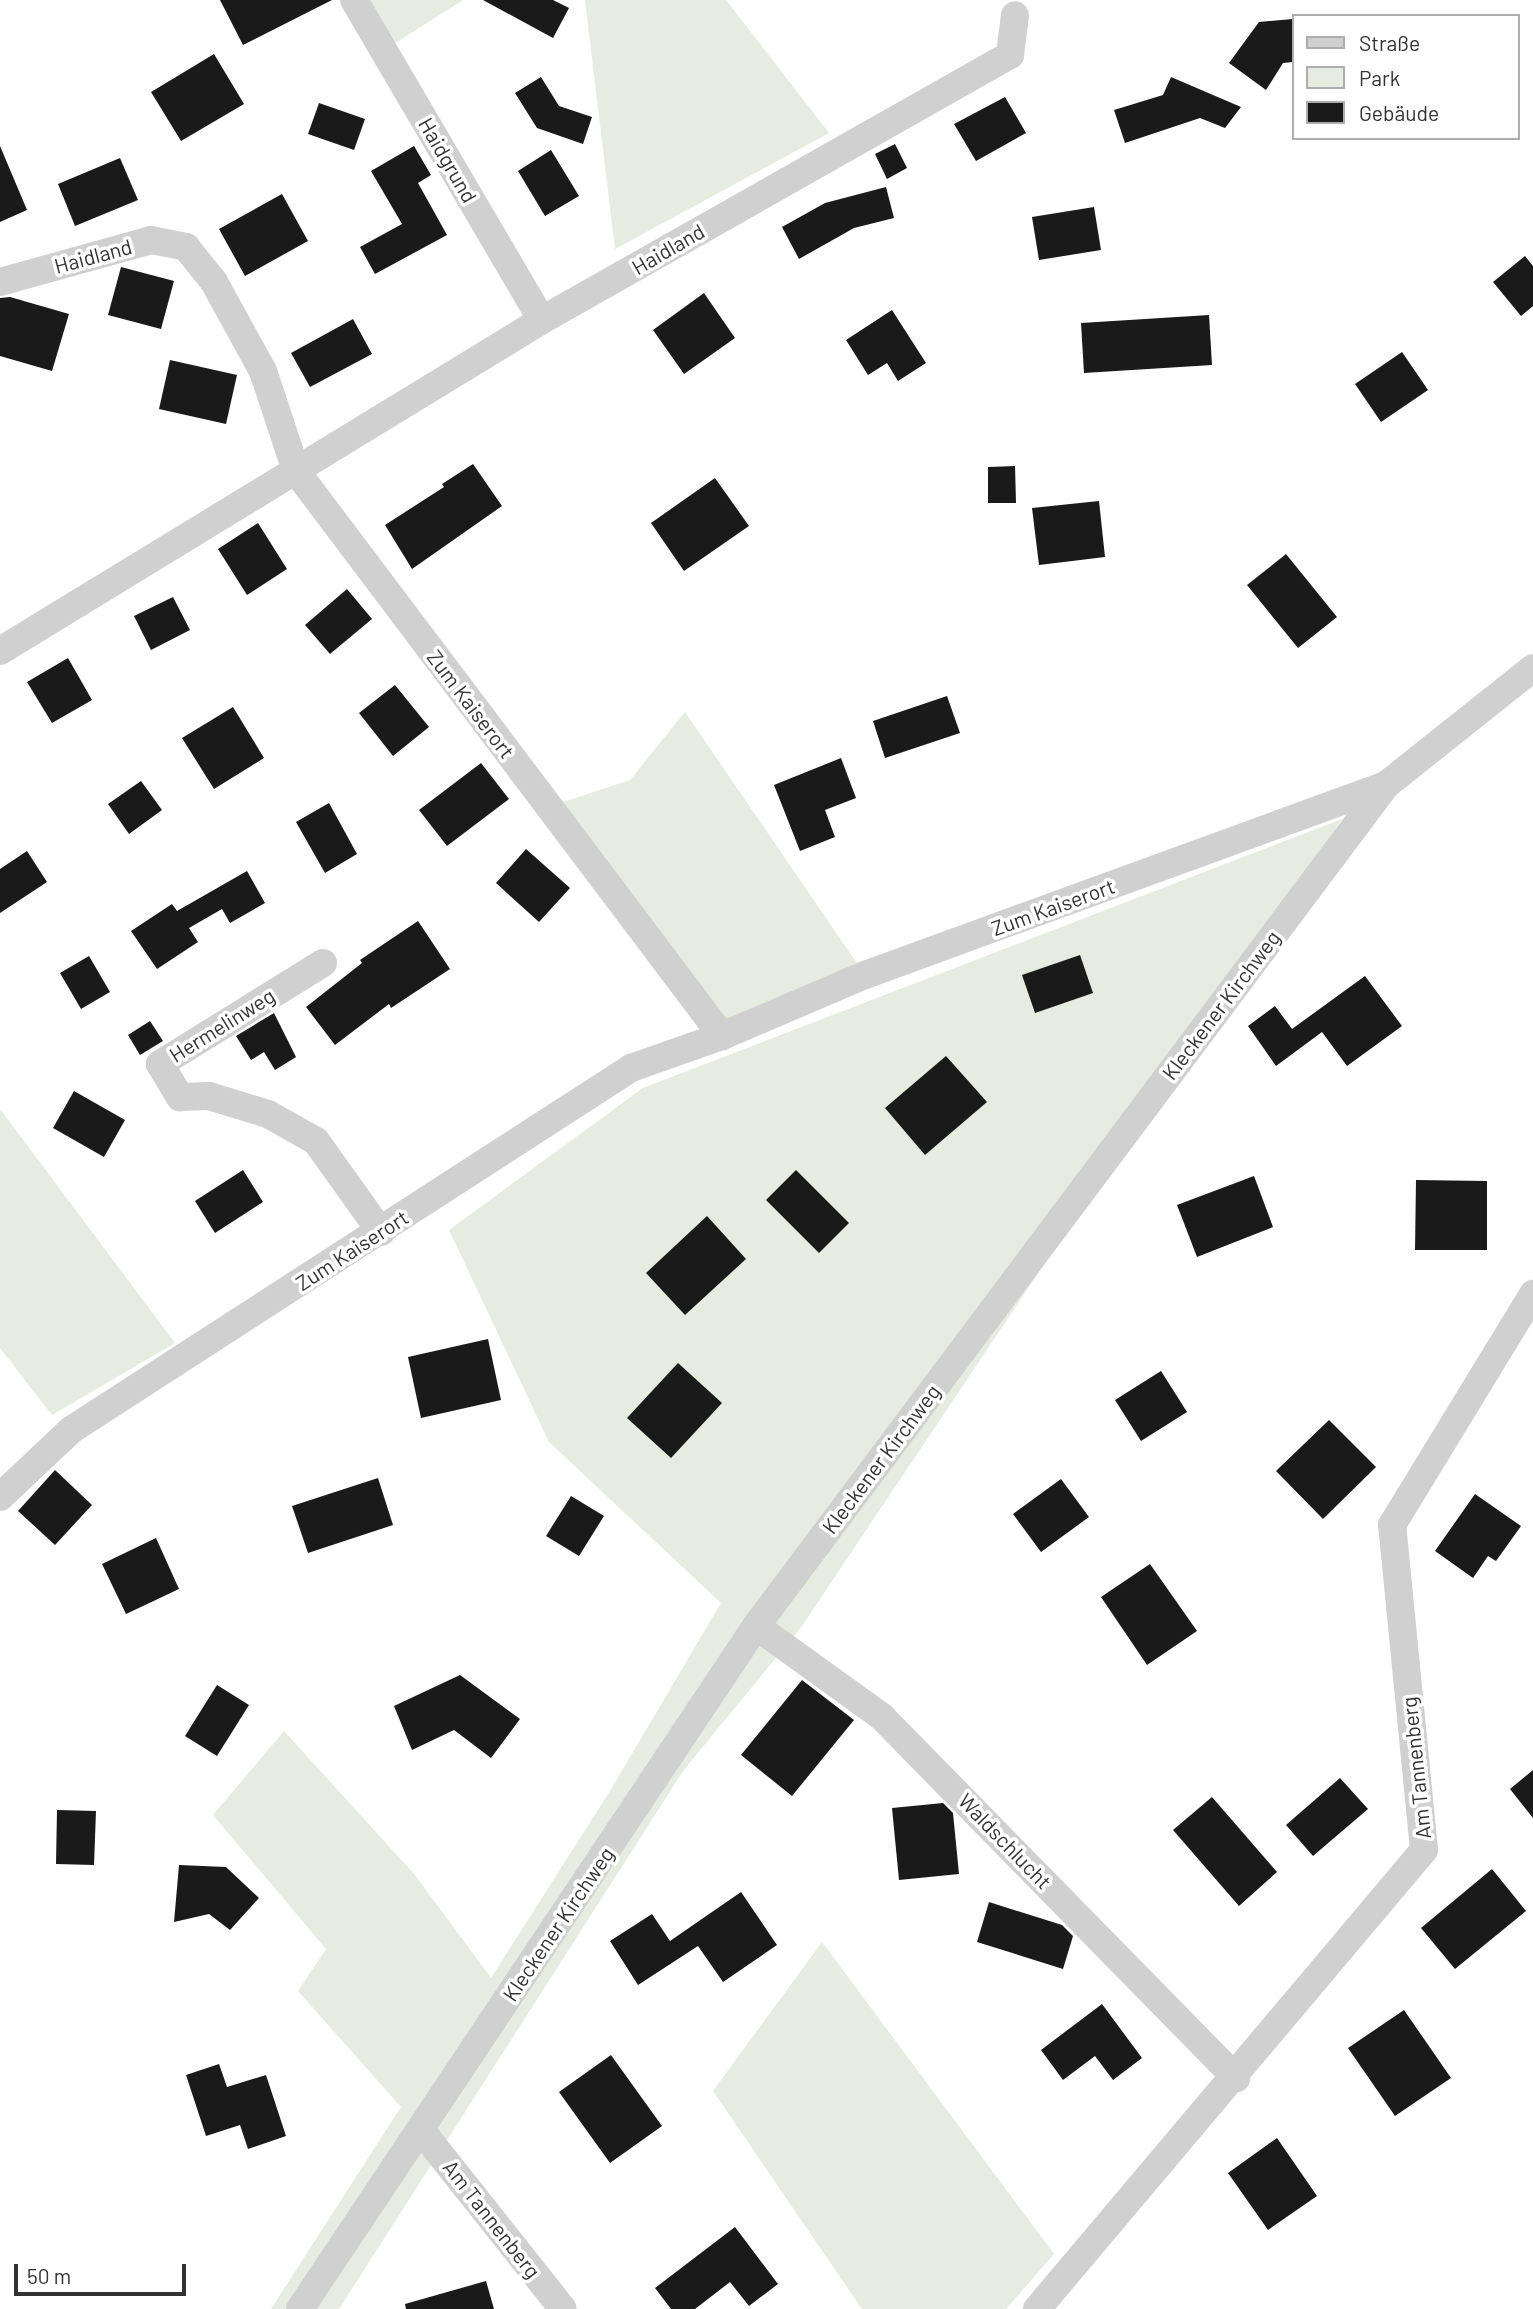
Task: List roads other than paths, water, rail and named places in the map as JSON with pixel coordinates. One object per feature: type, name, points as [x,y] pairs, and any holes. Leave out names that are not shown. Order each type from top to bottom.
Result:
[{"type":"street","name":"Haidgrund","points":[[354,0],[542,320]]},
{"type":"street","name":"Haidland","points":[[0,651],[542,320],[1010,55],[1015,15]]},
{"type":"street","name":"Haidland","points":[[0,282],[151,240],[186,247],[214,282],[263,371],[296,471]]},
{"type":"street","name":"Zum Kaiserort","points":[[296,471],[723,1036]]},
{"type":"street","name":"Kleckener Kirchweg","points":[[300,2309],[755,1626],[1386,785],[1533,668]]},
{"type":"street","name":"Zum Kaiserort","points":[[0,1497],[71,1430],[631,1068],[723,1036],[865,975],[1386,785]]},
{"type":"street","name":"Hermelinweg","points":[[323,963],[160,1064],[180,1097],[209,1096],[244,1107],[316,1140],[380,1232]]},
{"type":"street","name":"Am Tannenberg","points":[[1037,2309],[1236,2078],[1424,1850],[1392,1525],[1533,1294]]},
{"type":"street","name":"Waldschlucht","points":[[755,1626],[883,1717],[1236,2078]]},
{"type":"street","name":"Am Tannenberg","points":[[421,2130],[563,2309]]}]
